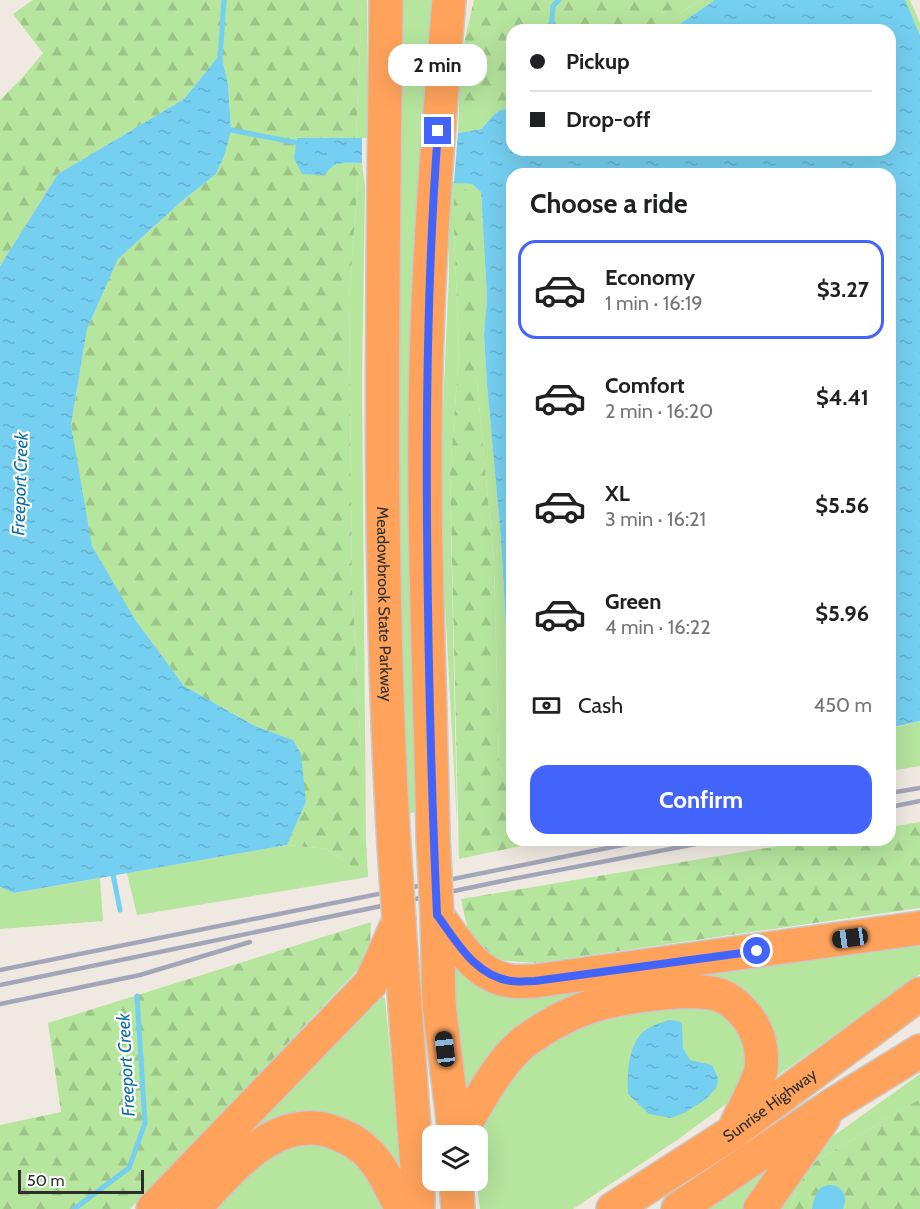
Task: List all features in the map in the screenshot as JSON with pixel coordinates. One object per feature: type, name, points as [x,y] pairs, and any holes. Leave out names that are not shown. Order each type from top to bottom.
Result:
[{"type":"highway","name":"Meadowbrook State Parkway","points":[[386,0],[382,391],[388,747],[418,1181],[418,1209]]},
{"type":"highway","points":[[449,0],[435,174],[426,367],[427,614],[440,1005],[455,1125]]},
{"type":"highway","points":[[437,915],[478,967],[510,981],[547,980],[920,928]]},
{"type":"highway","points":[[153,1209],[370,983],[399,920]]},
{"type":"highway","points":[[463,1125],[501,1067],[528,1038],[565,1016],[593,1005],[666,994],[699,992],[720,995],[741,1009],[753,1024],[759,1037],[762,1053],[760,1071],[733,1132]]},
{"type":"highway","name":"Sunrise Highway","points":[[613,1209],[733,1132],[920,994]]},
{"type":"highway","name":"Sunrise Highway","points":[[678,1209],[834,1104],[920,1051]]},
{"type":"highway","points":[[760,1209],[834,1104]]},
{"type":"highway","points":[[193,1209],[264,1141],[280,1133],[305,1128],[329,1130],[354,1141],[368,1152],[377,1163],[402,1209]]},
{"type":"highway","points":[[457,1191],[459,1209]]},
{"type":"green space","points":[[33,0],[362,0],[356,138],[297,138],[329,168],[340,163],[362,163],[358,178],[349,299],[352,585],[368,877],[327,849],[287,845],[306,802],[293,740],[255,726],[184,686],[134,618],[89,546],[71,425],[87,329],[118,259],[182,201],[216,174],[225,154],[231,130],[228,84],[221,53],[184,99],[58,174],[0,266],[0,100],[43,53],[13,14]]},
{"type":"green space","points":[[362,0],[367,0],[367,138],[356,138]]},
{"type":"green space","points":[[403,0],[434,0],[408,372],[415,812],[408,814],[395,386],[398,121]]},
{"type":"green space","points":[[474,0],[702,0],[683,11],[668,24],[506,24],[506,104],[459,108],[459,64]]},
{"type":"green space","points":[[702,0],[715,0],[680,24],[668,24],[683,11]]},
{"type":"green space","points":[[905,0],[910,0],[920,23],[920,35]]},
{"type":"green space","points":[[506,103],[506,109],[498,112],[482,129],[458,133],[459,108]]},
{"type":"green space","points":[[362,163],[365,187],[362,380],[366,844],[352,585],[349,299],[358,178]]},
{"type":"green space","points":[[448,181],[472,184],[481,192],[487,297],[484,335],[506,627],[506,778],[499,767],[494,563],[475,361],[454,183],[459,352],[450,474],[457,824],[441,530],[443,408],[449,275]]},
{"type":"green space","points":[[454,183],[475,195],[475,361],[494,563],[499,767],[506,778],[506,846],[521,846],[459,859],[450,474],[459,352]]},
{"type":"green space","points":[[920,721],[920,766],[896,770],[896,727]]},
{"type":"green space","points":[[920,822],[920,908],[535,963],[499,960],[470,941],[461,899],[778,846],[896,846],[896,826]]},
{"type":"green space","points":[[287,845],[327,849],[368,877],[137,915],[127,873]]},
{"type":"green space","points":[[100,878],[103,921],[0,929],[0,887],[14,893]]},
{"type":"green space","points":[[371,922],[370,944],[366,961],[130,1209],[0,1209],[0,1125],[61,1112],[48,1023]]},
{"type":"green space","points":[[920,935],[920,974],[770,1081],[752,1005],[603,994],[467,1095],[460,1048],[451,944],[484,978]]},
{"type":"green space","points":[[376,994],[385,998],[404,1199],[328,1120],[178,1209],[163,1209]]},
{"type":"green space","points":[[717,1001],[754,1044],[737,1096],[677,1140],[573,1209],[480,1209],[478,1191],[488,1191],[488,1125],[482,1125],[482,1122],[500,1080],[550,1030],[598,1011]]},
{"type":"green space","points":[[920,1074],[920,1099],[808,1166],[789,1209],[777,1209],[825,1142]]},
{"type":"green space","points":[[920,1099],[920,1209],[789,1209],[808,1166]]},
{"type":"green space","points":[[301,1135],[347,1145],[378,1194],[383,1209],[203,1209]]},
{"type":"green space","points":[[769,1166],[749,1209],[698,1209]]},
{"type":"water","points":[[715,0],[905,0],[920,35],[920,721],[896,727],[896,168],[506,168],[506,627],[484,335],[487,297],[481,192],[472,184],[454,183],[458,133],[482,129],[498,112],[506,109],[506,156],[896,156],[896,24],[680,24]]},
{"type":"water","points":[[221,53],[228,84],[231,130],[225,154],[216,174],[182,201],[118,259],[87,329],[71,425],[92,546],[134,618],[184,686],[255,726],[293,740],[301,754],[306,802],[287,845],[14,893],[0,887],[0,266],[58,174],[184,99]]},
{"type":"water","points":[[297,138],[362,138],[362,163],[336,165],[325,175],[302,174],[294,158]]},
{"type":"water","points":[[669,1020],[679,1021],[682,1024],[683,1048],[690,1060],[712,1065],[718,1078],[717,1087],[705,1100],[671,1118],[649,1114],[628,1094],[629,1062],[637,1039],[648,1028]]},
{"type":"waterway","points":[[220,59],[224,0]]},
{"type":"waterway","points":[[552,24],[553,6],[559,0]]},
{"type":"waterway","points":[[231,130],[303,144]]},
{"type":"waterway","name":"Freeport Creek","points":[[112,869],[120,910]]},
{"type":"waterway","name":"Freeport Creek","points":[[74,1209],[129,1168],[145,1123],[137,996]]},
{"type":"waterway","points":[[827,1209],[830,1200]]},
{"type":"railway","points":[[896,792],[920,788]]},
{"type":"railway","points":[[896,806],[920,801]]},
{"type":"railway","points":[[0,970],[617,846]]},
{"type":"railway","points":[[0,985],[507,880],[686,846]]},
{"type":"railway","points":[[0,1004],[140,975],[250,942]]},
{"type":"route","points":[[438,131],[426,367],[427,614],[437,915],[478,967],[510,981],[535,981],[757,951]]}]
